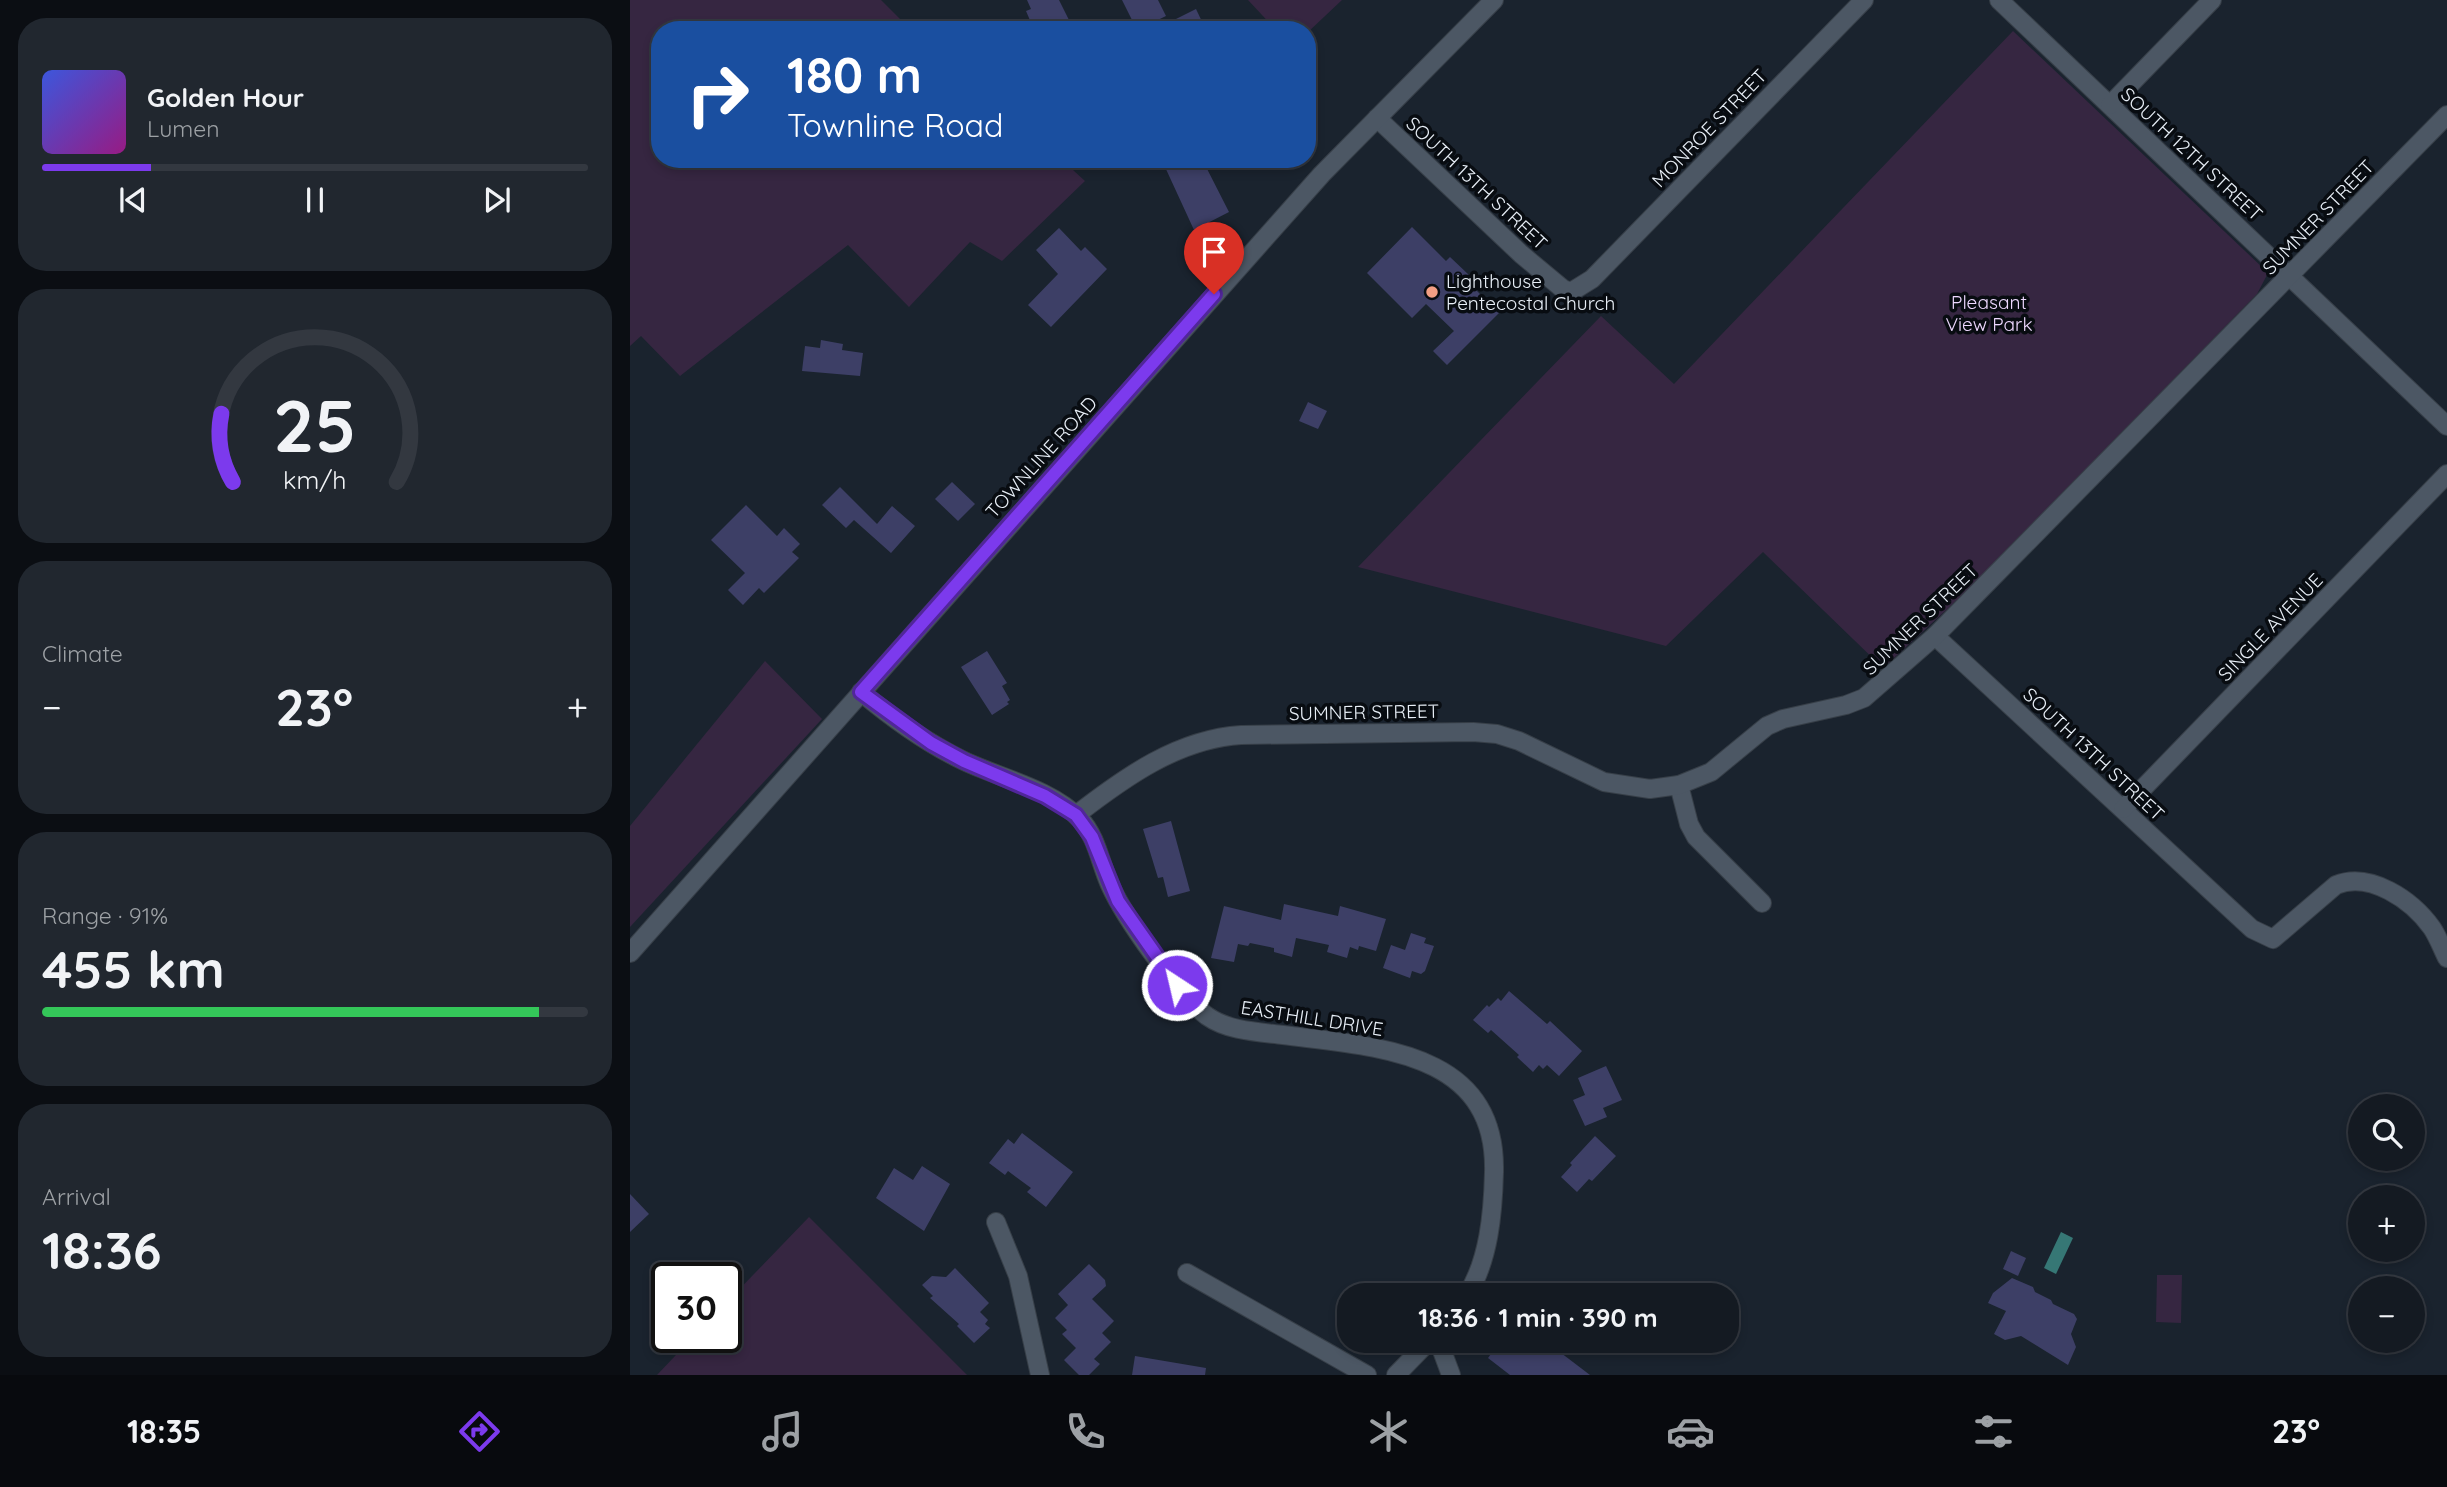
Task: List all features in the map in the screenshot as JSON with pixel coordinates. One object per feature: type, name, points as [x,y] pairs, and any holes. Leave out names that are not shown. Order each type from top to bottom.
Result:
[{"type":"street","name":"TOWNLINE ROAD","points":[[630,953],[1322,174],[1494,0]]},
{"type":"street","name":"MONROE STREET","points":[[1585,285],[1864,0]]},
{"type":"street","name":"SOUTH 12TH STREET","points":[[1999,0],[2447,426]]},
{"type":"street","points":[[2110,105],[2212,0]]},
{"type":"street","name":"SUMNER STREET","points":[[1076,815],[1121,782],[1171,753],[1213,738],[1241,735],[1473,732],[1519,741],[1604,782],[1650,789],[1679,785],[1711,772],[1755,739],[1767,726],[1797,714],[1846,705],[1864,698],[1936,636],[2447,115]]},
{"type":"street","name":"SOUTH 13TH STREET","points":[[1377,118],[1521,254],[1563,289],[1571,292],[1585,285]]},
{"type":"street","name":"SINGLE AVENUE","points":[[2123,809],[2447,474]]},
{"type":"street","name":"SOUTH 13TH STREET","points":[[1936,636],[2252,929],[2273,939],[2336,885],[2347,881],[2362,881],[2393,894],[2426,920],[2447,958]]},
{"type":"street","name":"EASTHILL DRIVE","points":[[861,692],[931,743],[964,761],[1045,796],[1076,815],[1092,837],[1118,901],[1177,985],[1207,1016],[1234,1027],[1374,1049],[1412,1058],[1451,1076],[1471,1094],[1490,1125],[1494,1166],[1491,1213],[1484,1255],[1472,1283]]},
{"type":"street","points":[[1679,785],[1689,824],[1696,836],[1762,903]]},
{"type":"street","points":[[996,1222],[1018,1276],[1041,1375]]},
{"type":"street","points":[[1187,1273],[1367,1375]]},
{"type":"street","points":[[1396,1375],[1417,1353]]},
{"type":"street","points":[[1443,1353],[1451,1375]]},
{"type":"green space","points":[[630,0],[881,0],[902,21],[651,21],[651,168],[1071,168],[1085,181],[1002,261],[970,242],[909,307],[848,245],[680,376],[641,336],[630,346]]},
{"type":"green space","points":[[1248,0],[1342,0],[1316,25],[1316,21],[1268,21]]},
{"type":"green space","name":"Pleasant View Park","points":[[2013,31],[2263,268],[2267,275],[2257,294],[1968,590],[1883,668],[1763,552],[1666,646],[1358,567],[1601,316],[1674,384]]},
{"type":"green space","points":[[765,661],[822,719],[630,927],[630,826]]},
{"type":"green space","points":[[809,1217],[967,1375],[657,1375],[678,1353],[742,1353],[742,1286]]},
{"type":"green space","points":[[2157,1275],[2182,1275],[2181,1323],[2156,1322]]},
{"type":"shaded area","points":[[2061,1232],[2073,1238],[2056,1274],[2044,1268]]},
{"type":"building","points":[[1027,0],[1059,0],[1070,21],[1030,21],[1026,11],[1031,9]]},
{"type":"building","points":[[1122,0],[1158,0],[1166,16],[1156,21],[1132,21]]},
{"type":"building","points":[[1196,9],[1202,21],[1172,21]]},
{"type":"building","points":[[1165,168],[1207,168],[1229,212],[1194,230]]},
{"type":"building","name":"Lighthouse Pentecostal Church","points":[[1412,227],[1446,261],[1450,257],[1469,275],[1465,279],[1499,313],[1447,365],[1433,351],[1454,331],[1426,304],[1412,318],[1367,273]]},
{"type":"building","points":[[1059,228],[1081,251],[1085,247],[1107,269],[1051,327],[1028,305],[1058,274],[1036,250]]},
{"type":"building","points":[[821,340],[843,344],[842,350],[863,353],[860,376],[802,371],[805,346],[820,348]]},
{"type":"building","points":[[1308,402],[1327,411],[1318,429],[1299,421]]},
{"type":"building","points":[[952,482],[975,504],[958,521],[935,499]]},
{"type":"building","points":[[840,487],[877,524],[892,506],[915,526],[891,553],[854,520],[846,528],[822,505]]},
{"type":"building","points":[[746,505],[777,536],[784,528],[800,544],[792,552],[799,558],[764,593],[759,588],[743,605],[728,590],[745,573],[711,540]]},
{"type":"building","points":[[987,651],[1007,683],[1002,686],[1010,700],[1007,702],[1009,704],[992,715],[961,667]]},
{"type":"building","points":[[1171,821],[1190,891],[1168,897],[1163,877],[1158,878],[1143,829]]},
{"type":"building","points":[[1284,904],[1338,916],[1340,906],[1386,919],[1376,951],[1359,946],[1358,950],[1350,947],[1347,958],[1327,952],[1329,945],[1296,938],[1292,957],[1274,952],[1274,948],[1250,943],[1248,946],[1238,944],[1234,962],[1211,958],[1224,906],[1281,920]]},
{"type":"building","points":[[1411,933],[1426,938],[1424,943],[1434,946],[1425,971],[1421,974],[1412,971],[1410,978],[1383,968],[1391,945],[1405,950]]},
{"type":"building","points":[[1509,991],[1547,1024],[1550,1021],[1582,1051],[1559,1076],[1547,1065],[1543,1069],[1539,1065],[1533,1072],[1517,1057],[1519,1055],[1491,1030],[1488,1033],[1473,1020],[1487,1005],[1489,1007],[1498,998],[1501,1001]]},
{"type":"building","points":[[1606,1066],[1622,1100],[1603,1108],[1607,1117],[1585,1126],[1573,1100],[1585,1095],[1578,1078]]},
{"type":"building","points":[[1022,1133],[1073,1172],[1046,1207],[1027,1192],[1031,1188],[1008,1171],[1005,1175],[989,1163],[1008,1139],[1014,1144]]},
{"type":"building","points":[[1595,1136],[1616,1156],[1577,1192],[1561,1177]]},
{"type":"building","points":[[922,1166],[950,1184],[924,1231],[876,1198],[894,1168],[913,1180]]},
{"type":"building","points":[[630,1194],[649,1214],[630,1232]]},
{"type":"building","points":[[2011,1251],[2026,1258],[2018,1276],[2003,1269]]},
{"type":"building","points":[[1089,1264],[1105,1280],[1106,1286],[1092,1299],[1114,1321],[1102,1333],[1111,1342],[1094,1359],[1100,1364],[1089,1375],[1079,1375],[1064,1360],[1076,1348],[1062,1334],[1067,1330],[1055,1318],[1068,1305],[1058,1294]]},
{"type":"building","points":[[955,1268],[989,1303],[980,1312],[988,1320],[985,1324],[990,1328],[974,1343],[957,1326],[959,1324],[930,1298],[933,1296],[922,1285],[932,1276],[946,1277]]},
{"type":"building","points":[[2012,1278],[2033,1287],[2035,1292],[2051,1300],[2053,1304],[2074,1314],[2077,1319],[2071,1334],[2076,1347],[2068,1365],[2021,1336],[2005,1340],[1994,1334],[2006,1311],[1988,1303],[1993,1293]]},
{"type":"building","points":[[1492,1353],[1561,1353],[1590,1375],[1510,1375],[1488,1358]]},
{"type":"building","points":[[1135,1356],[1206,1368],[1205,1375],[1132,1375]]},
{"type":"place","name":"Lighthouse Pentecostal Church","points":[[1432,292]]},
{"type":"route","points":[[1177,985],[1118,901],[1097,847],[1076,815],[1045,796],[964,761],[931,743],[861,692],[1214,294]]}]
